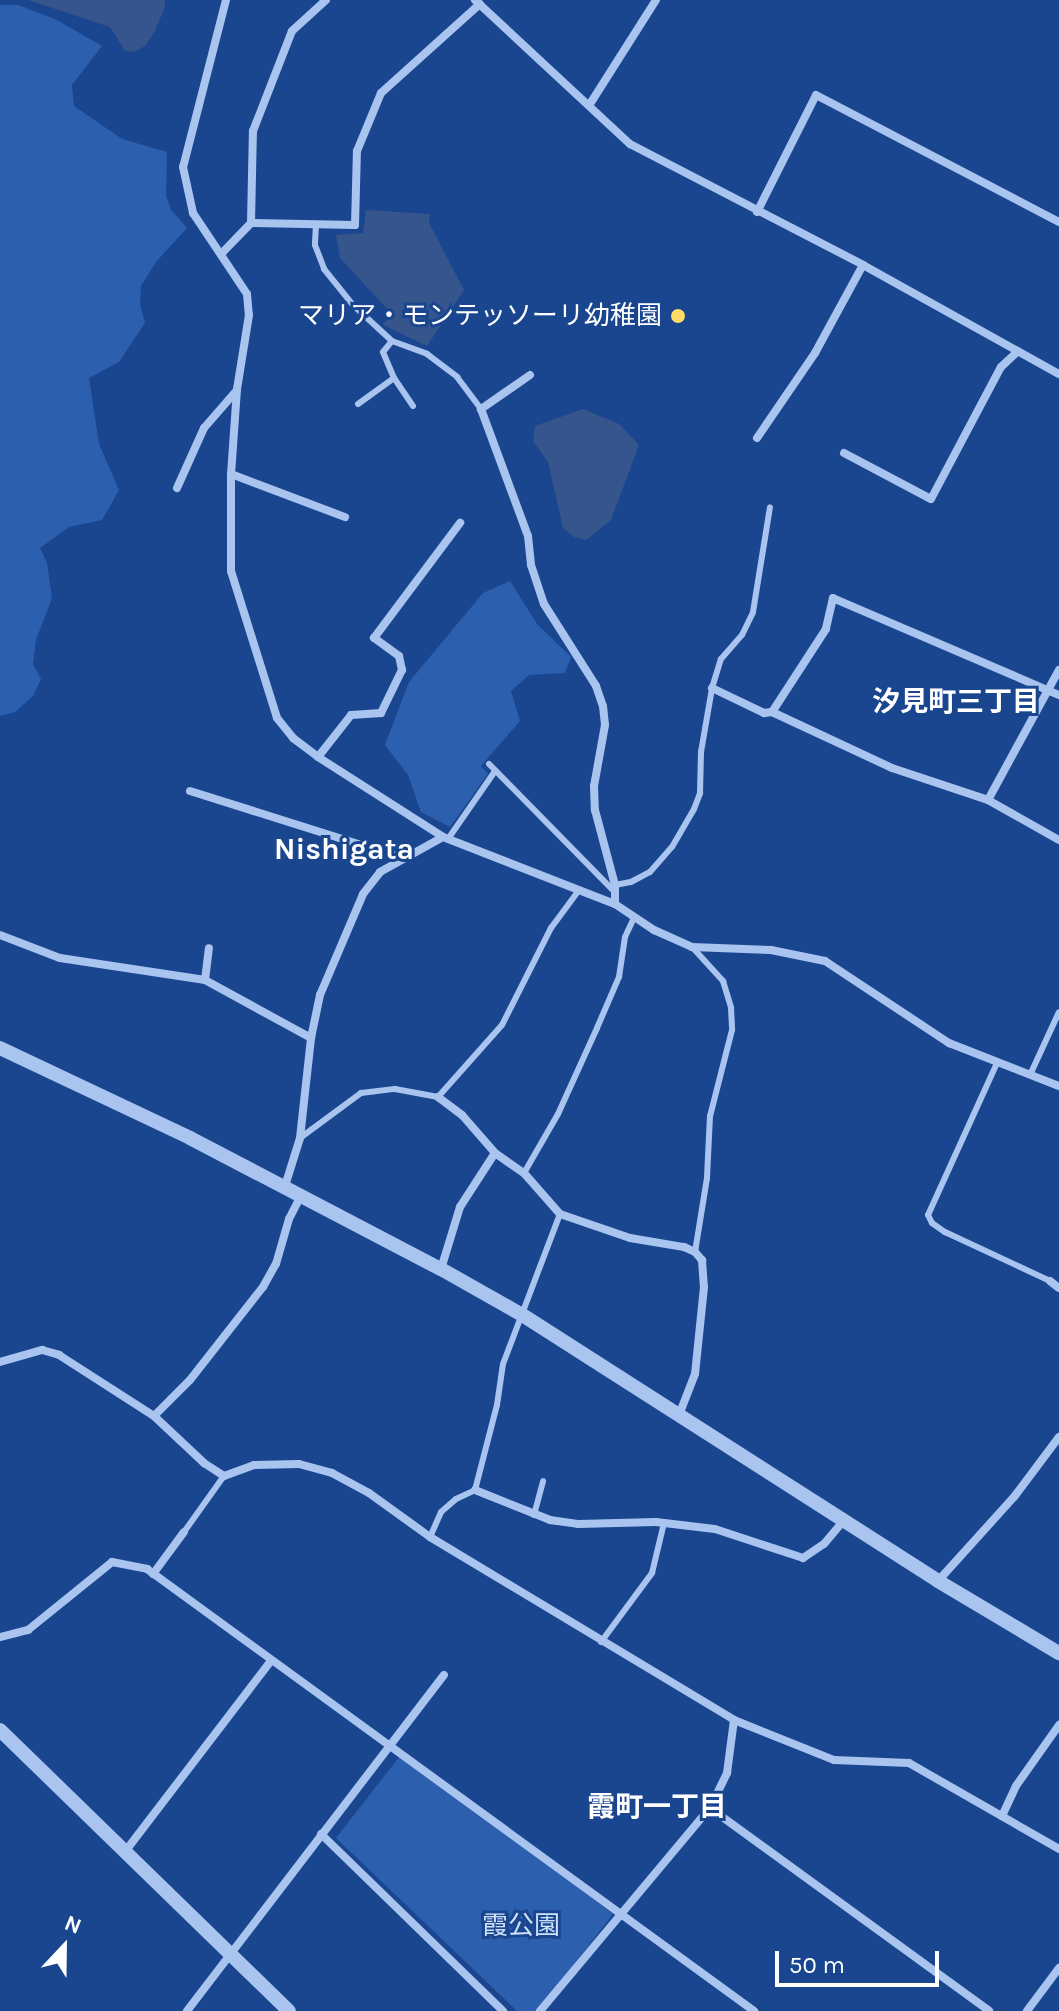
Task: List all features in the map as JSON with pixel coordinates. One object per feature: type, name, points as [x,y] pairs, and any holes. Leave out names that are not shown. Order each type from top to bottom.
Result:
[{"type":"street","points":[[226,0],[183,167],[193,213],[247,294],[249,315],[237,389],[231,474],[231,571],[277,718],[293,738],[318,757],[446,838],[615,904],[634,918],[692,947],[771,950],[825,961],[932,1032],[997,1063],[1059,1086]]},
{"type":"street","points":[[221,254],[251,223],[253,131],[292,31],[326,0]]},
{"type":"street","points":[[590,104],[655,0]]},
{"type":"street","points":[[251,223],[355,225],[357,151],[381,93],[478,2],[630,144],[863,265],[1059,374]]},
{"type":"street","points":[[757,212],[816,95],[1059,222]]},
{"type":"street","points":[[757,438],[815,353],[863,265]]},
{"type":"street","points":[[844,453],[931,499],[1001,367],[1018,351]]},
{"type":"street","points":[[530,375],[481,409],[528,536],[531,565],[544,604],[596,686],[603,706],[605,725],[594,786],[595,810],[615,888],[615,904]]},
{"type":"street","points":[[177,488],[204,428],[237,389]]},
{"type":"street","points":[[231,474],[345,517]]},
{"type":"street","points":[[318,757],[351,715],[381,713],[402,670],[399,656],[374,638],[460,523]]},
{"type":"street","points":[[772,712],[826,629],[833,598],[1059,695]]},
{"type":"street","points":[[988,800],[1059,670]]},
{"type":"street","points":[[712,688],[764,713],[772,712],[892,768],[988,800],[1059,840]]},
{"type":"street","points":[[190,791],[403,858]]},
{"type":"street","points":[[285,1186],[300,1138],[311,1038],[320,995],[363,894],[380,872],[446,838]]},
{"type":"street","points":[[0,935],[60,958],[205,980],[311,1038]]},
{"type":"street","points":[[205,980],[209,948]]},
{"type":"street","points":[[0,1048],[285,1186],[524,1316],[938,1581],[1059,1653]]},
{"type":"street","points":[[438,1097],[462,1115],[495,1153],[524,1173],[560,1214],[630,1238],[695,1252],[702,1260],[702,1318],[692,1389],[679,1415]]},
{"type":"street","points":[[441,1269],[460,1207],[495,1153]]},
{"type":"street","points":[[154,1416],[190,1380],[270,1278],[301,1195]]},
{"type":"street","points":[[1050,1281],[1059,1288]]},
{"type":"street","points":[[0,1362],[42,1350],[59,1355],[154,1416],[204,1463],[224,1476],[254,1465],[317,1467],[369,1493],[430,1537],[734,1720],[834,1760],[909,1763],[1059,1849]]},
{"type":"street","points":[[938,1581],[1014,1497],[1059,1437]]},
{"type":"street","points":[[475,1490],[534,1515],[578,1524],[664,1523],[715,1529],[803,1558],[824,1544],[843,1521]]},
{"type":"street","points":[[153,1574],[184,1532]]},
{"type":"street","points":[[0,1637],[28,1630],[112,1562],[153,1574],[754,2011]]},
{"type":"street","points":[[124,1853],[271,1661]]},
{"type":"street","points":[[187,2011],[444,1675]]},
{"type":"street","points":[[540,2011],[710,1808],[727,1773],[734,1720]]},
{"type":"street","points":[[1002,1816],[1016,1786],[1059,1725]]},
{"type":"street","points":[[0,1730],[289,2011]]},
{"type":"street","points":[[710,1808],[989,2011]]},
{"type":"street","points":[[321,1834],[503,2011]]},
{"type":"street","points":[[1027,2011],[1059,1968]]},
{"type":"lane","points":[[316,224],[315,245],[324,269],[353,305],[392,341],[437,362],[457,377],[481,409]]},
{"type":"lane","points":[[392,341],[383,352],[394,378],[413,406]]},
{"type":"lane","points":[[358,404],[394,378]]},
{"type":"lane","points":[[489,764],[615,888],[650,872],[672,847],[700,793],[701,752],[712,688],[721,659],[742,635],[753,612],[770,507]]},
{"type":"lane","points":[[446,838],[495,771]]},
{"type":"lane","points":[[300,1138],[361,1093],[395,1089],[438,1097],[502,1025],[551,928],[579,890]]},
{"type":"lane","points":[[524,1173],[558,1114],[597,1028],[619,977],[625,937],[634,918]]},
{"type":"lane","points":[[692,947],[723,981],[729,994],[732,1019],[710,1116],[707,1178],[695,1252]]},
{"type":"lane","points":[[1030,1075],[1059,1012]]},
{"type":"lane","points":[[997,1063],[928,1215],[932,1223],[945,1232],[1050,1281]]},
{"type":"lane","points":[[430,1537],[441,1512],[456,1499],[475,1490],[497,1405],[500,1376],[560,1214]]},
{"type":"lane","points":[[184,1532],[224,1476]]},
{"type":"lane","points":[[534,1515],[543,1481]]},
{"type":"lane","points":[[601,1642],[652,1573],[664,1523]]},
{"type":"green space","points":[[0,5],[18,5],[57,20],[102,46],[72,85],[74,106],[122,139],[167,152],[166,196],[171,210],[187,228],[156,262],[141,286],[140,304],[145,323],[119,362],[89,378],[99,444],[119,490],[102,520],[69,527],[40,548],[47,563],[52,598],[36,640],[33,664],[41,679],[33,696],[15,712],[0,716]]},
{"type":"green space","points":[[510,581],[537,624],[571,657],[565,673],[529,675],[511,691],[520,721],[481,766],[488,774],[450,827],[421,812],[408,775],[385,745],[409,682],[483,593]]},
{"type":"green space","name":"霞公園","points":[[400,1756],[613,1914],[538,2011],[517,2011],[336,1838]]},
{"type":"shaded area","points":[[28,0],[165,0],[165,7],[154,33],[145,46],[134,52],[125,51],[110,27]]},
{"type":"shaded area","points":[[366,210],[430,214],[429,223],[464,290],[427,346],[383,325],[391,313],[340,258],[336,235],[363,233]]},
{"type":"shaded area","points":[[583,409],[619,424],[639,445],[611,520],[586,540],[574,537],[563,528],[548,462],[533,441],[535,426]]},
{"type":"place","name":"マリア・モンテッソーリ幼稚園","points":[[678,316]]},
{"type":"district","name":"汐見町三丁目","points":[[956,702]]},
{"type":"district","name":"Nishigata","points":[[344,849]]},
{"type":"district","name":"霞町一丁目","points":[[657,1807]]}]
